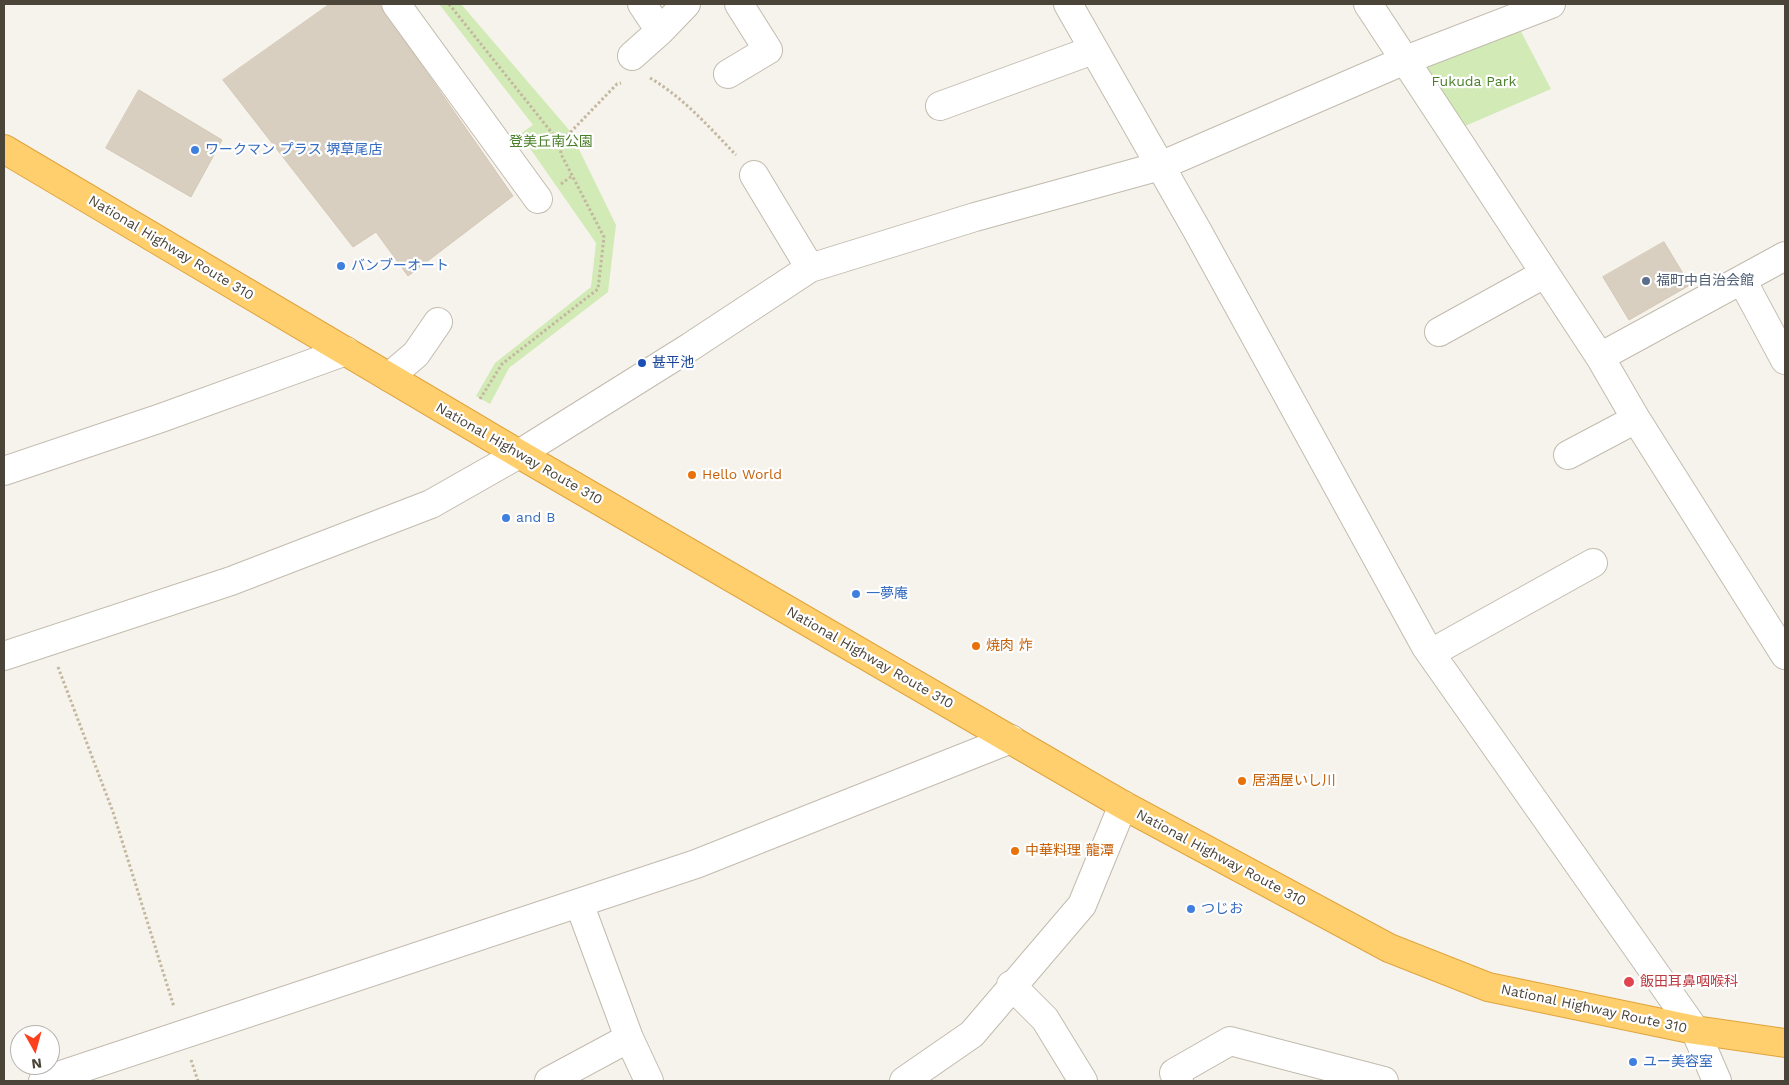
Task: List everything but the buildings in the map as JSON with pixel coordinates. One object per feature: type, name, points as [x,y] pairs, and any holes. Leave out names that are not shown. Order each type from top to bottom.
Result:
[{"type":"highway","name":"National Highway Route 310","points":[[4,149],[466,423],[1123,805],[1389,948],[1488,987],[1695,1030],[1785,1043]]},
{"type":"street","points":[[396,4],[538,199]]},
{"type":"street","points":[[642,4],[660,31]]},
{"type":"street","points":[[637,68],[660,31],[686,4]]},
{"type":"street","points":[[728,74],[768,50],[739,4]]},
{"type":"street","points":[[1068,4],[1431,653],[1695,1030],[1717,1081]]},
{"type":"street","points":[[1368,4],[1403,61],[1600,357],[1636,419],[1785,655]]},
{"type":"street","points":[[4,656],[232,581],[431,504],[519,454],[690,347],[810,268],[975,217],[1160,166],[1403,61],[1551,4]]},
{"type":"street","points":[[940,106],[1093,50]]},
{"type":"street","points":[[754,175],[810,268]]},
{"type":"street","points":[[1600,357],[1785,256]]},
{"type":"street","points":[[1439,332],[1544,274]]},
{"type":"street","points":[[1742,280],[1785,360]]},
{"type":"street","points":[[389,377],[416,354],[438,322]]},
{"type":"street","points":[[4,471],[161,418],[346,352]]},
{"type":"street","points":[[1568,455],[1636,419]]},
{"type":"street","points":[[1431,653],[1593,563]]},
{"type":"street","points":[[43,1081],[696,864],[1011,739]]},
{"type":"street","points":[[904,1081],[972,1034],[1011,985],[1082,904],[1123,805]]},
{"type":"street","points":[[578,903],[628,1038],[649,1081]]},
{"type":"street","points":[[1011,985],[1045,1019],[1083,1081]]},
{"type":"street","points":[[549,1081],[628,1038]]},
{"type":"street","points":[[1179,1081],[1174,1073],[1230,1041],[1337,1076],[1384,1081]]},
{"type":"path","points":[[449,4],[560,143],[561,154],[604,237],[598,289],[502,364],[466,423]]},
{"type":"path","points":[[637,68],[669,91],[718,136],[754,175]]},
{"type":"path","points":[[560,143],[617,84],[626,83]]},
{"type":"path","points":[[48,641],[113,812],[198,1081]]},
{"type":"green space","name":"登美丘南公園","points":[[439,4],[461,4],[570,131],[616,225],[608,292],[509,368],[490,404],[476,396],[495,363],[591,287],[596,243],[520,134],[533,125]]},
{"type":"green space","name":"Fukuda Park","points":[[1517,24],[1551,89],[1458,129],[1423,71],[1427,61]]},
{"type":"place","name":"ワークマン プラス 堺草尾店","points":[[195,150]]},
{"type":"place","name":"バンブーオート","points":[[341,266]]},
{"type":"place","name":"福町中自治会館","points":[[1646,281]]},
{"type":"place","name":"甚平池","points":[[642,363]]},
{"type":"place","name":"Hello World","points":[[692,475]]},
{"type":"place","name":"and B","points":[[506,518]]},
{"type":"place","name":"一夢庵","points":[[856,594]]},
{"type":"place","name":"焼肉 炸","points":[[976,646]]},
{"type":"place","name":"居酒屋いし川","points":[[1242,781]]},
{"type":"place","name":"中華料理 龍潭","points":[[1015,851]]},
{"type":"place","name":"つじお","points":[[1191,909]]},
{"type":"place","name":"飯田耳鼻咽喉科","points":[[1629,982]]},
{"type":"place","name":"ユー美容室","points":[[1633,1062]]}]
